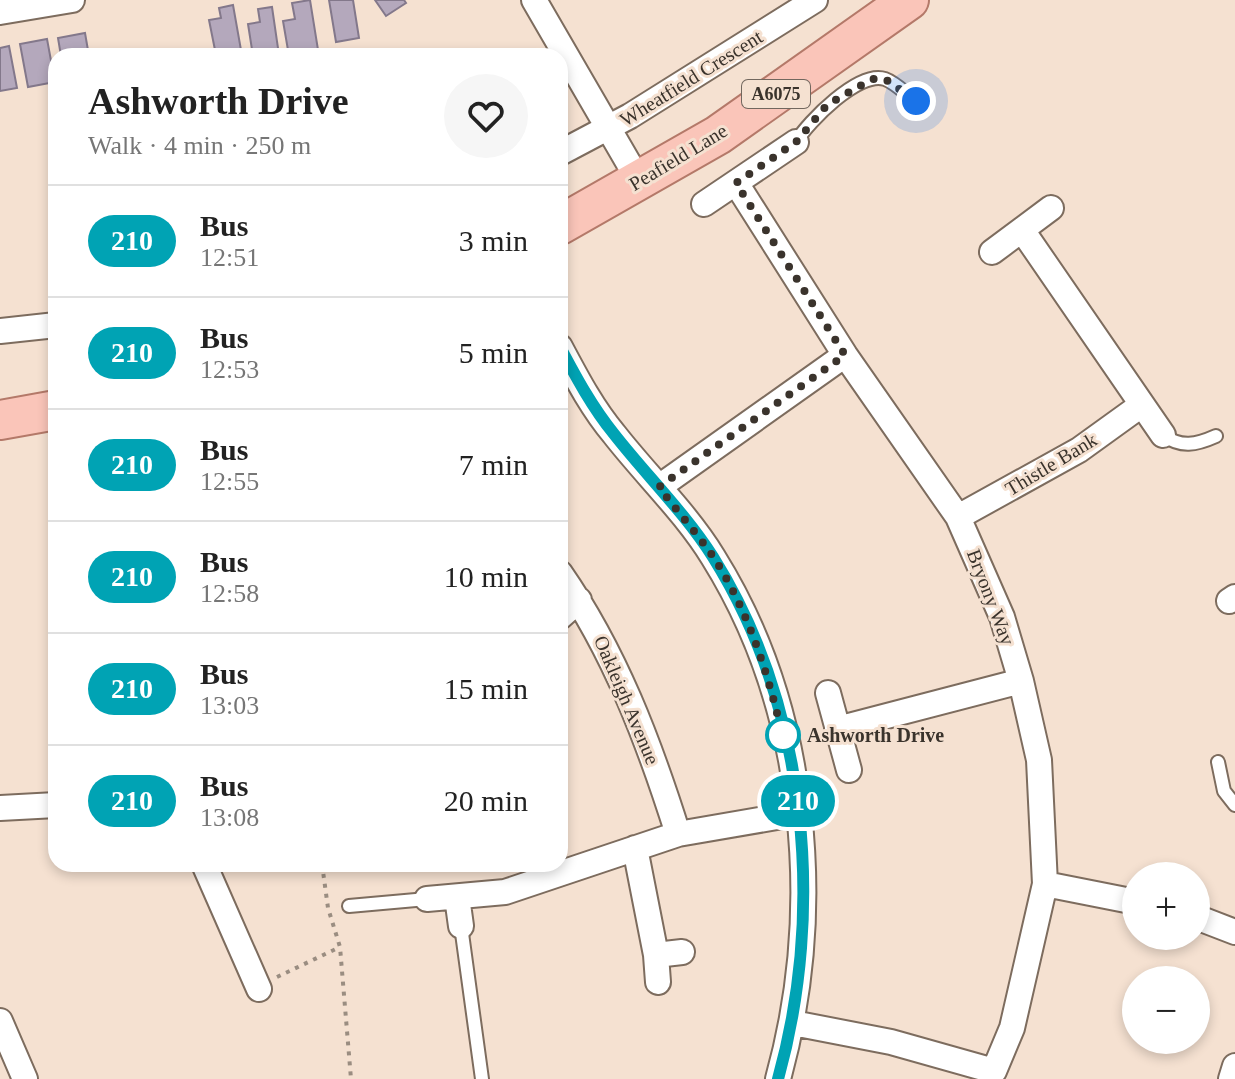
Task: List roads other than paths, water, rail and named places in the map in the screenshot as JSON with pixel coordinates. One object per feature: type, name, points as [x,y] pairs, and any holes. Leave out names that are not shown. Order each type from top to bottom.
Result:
[{"type":"main road","name":"Peafield Lane","points":[[568,221],[718,135],[909,0]]},
{"type":"main road","points":[[0,420],[48,411]]},
{"type":"street","points":[[0,12],[72,0]]},
{"type":"street","points":[[534,0],[561,48]]},
{"type":"street","name":"Wheatfield Crescent","points":[[568,149],[606,129],[815,0]]},
{"type":"street","points":[[568,61],[639,181]]},
{"type":"street","points":[[704,204],[796,142]]},
{"type":"street","name":"Bryony Way","points":[[736,183],[845,355],[958,517],[1002,617],[1021,681],[1039,760],[1045,884],[1012,1028],[986,1073]]},
{"type":"street","points":[[992,252],[1051,208]]},
{"type":"street","points":[[1022,230],[1140,406],[1163,435]]},
{"type":"street","points":[[0,331],[48,326]]},
{"type":"street","points":[[659,487],[845,355]]},
{"type":"street","points":[[568,363],[612,432],[713,557],[747,623],[772,688],[800,813],[804,913],[793,1023],[778,1079]]},
{"type":"street","name":"Thistle Bank","points":[[958,517],[1079,450],[1140,406]]},
{"type":"street","name":"Oakleigh Avenue","points":[[568,584],[605,641],[654,756],[678,834]]},
{"type":"street","points":[[568,610],[579,600]]},
{"type":"street","points":[[837,729],[1021,681]]},
{"type":"street","points":[[828,693],[849,770]]},
{"type":"street","points":[[0,808],[48,805]]},
{"type":"street","points":[[568,871],[678,834],[800,813]]},
{"type":"street","points":[[635,848],[656,955],[658,982]]},
{"type":"street","points":[[208,872],[268,984]]},
{"type":"street","points":[[427,899],[505,892],[564,872]]},
{"type":"street","points":[[1045,884],[1122,899]]},
{"type":"street","points":[[457,897],[461,926]]},
{"type":"street","points":[[1210,922],[1235,932]]},
{"type":"street","points":[[656,955],[682,952]]},
{"type":"street","points":[[0,1021],[25,1079]]},
{"type":"street","points":[[793,1023],[891,1042],[986,1073]]},
{"type":"street","points":[[1231,1079],[1235,1066]]},
{"type":"lane","points":[[796,142],[827,105],[872,79],[885,79],[916,101]]},
{"type":"lane","points":[[1163,435],[1174,443],[1185,444],[1200,443],[1216,436]]},
{"type":"lane","points":[[1218,762],[1224,791],[1235,805]]},
{"type":"lane","points":[[349,906],[427,899]]},
{"type":"lane","points":[[461,926],[482,1079]]},
{"type":"place","name":"Ashworth Drive","points":[[783,735]]}]
